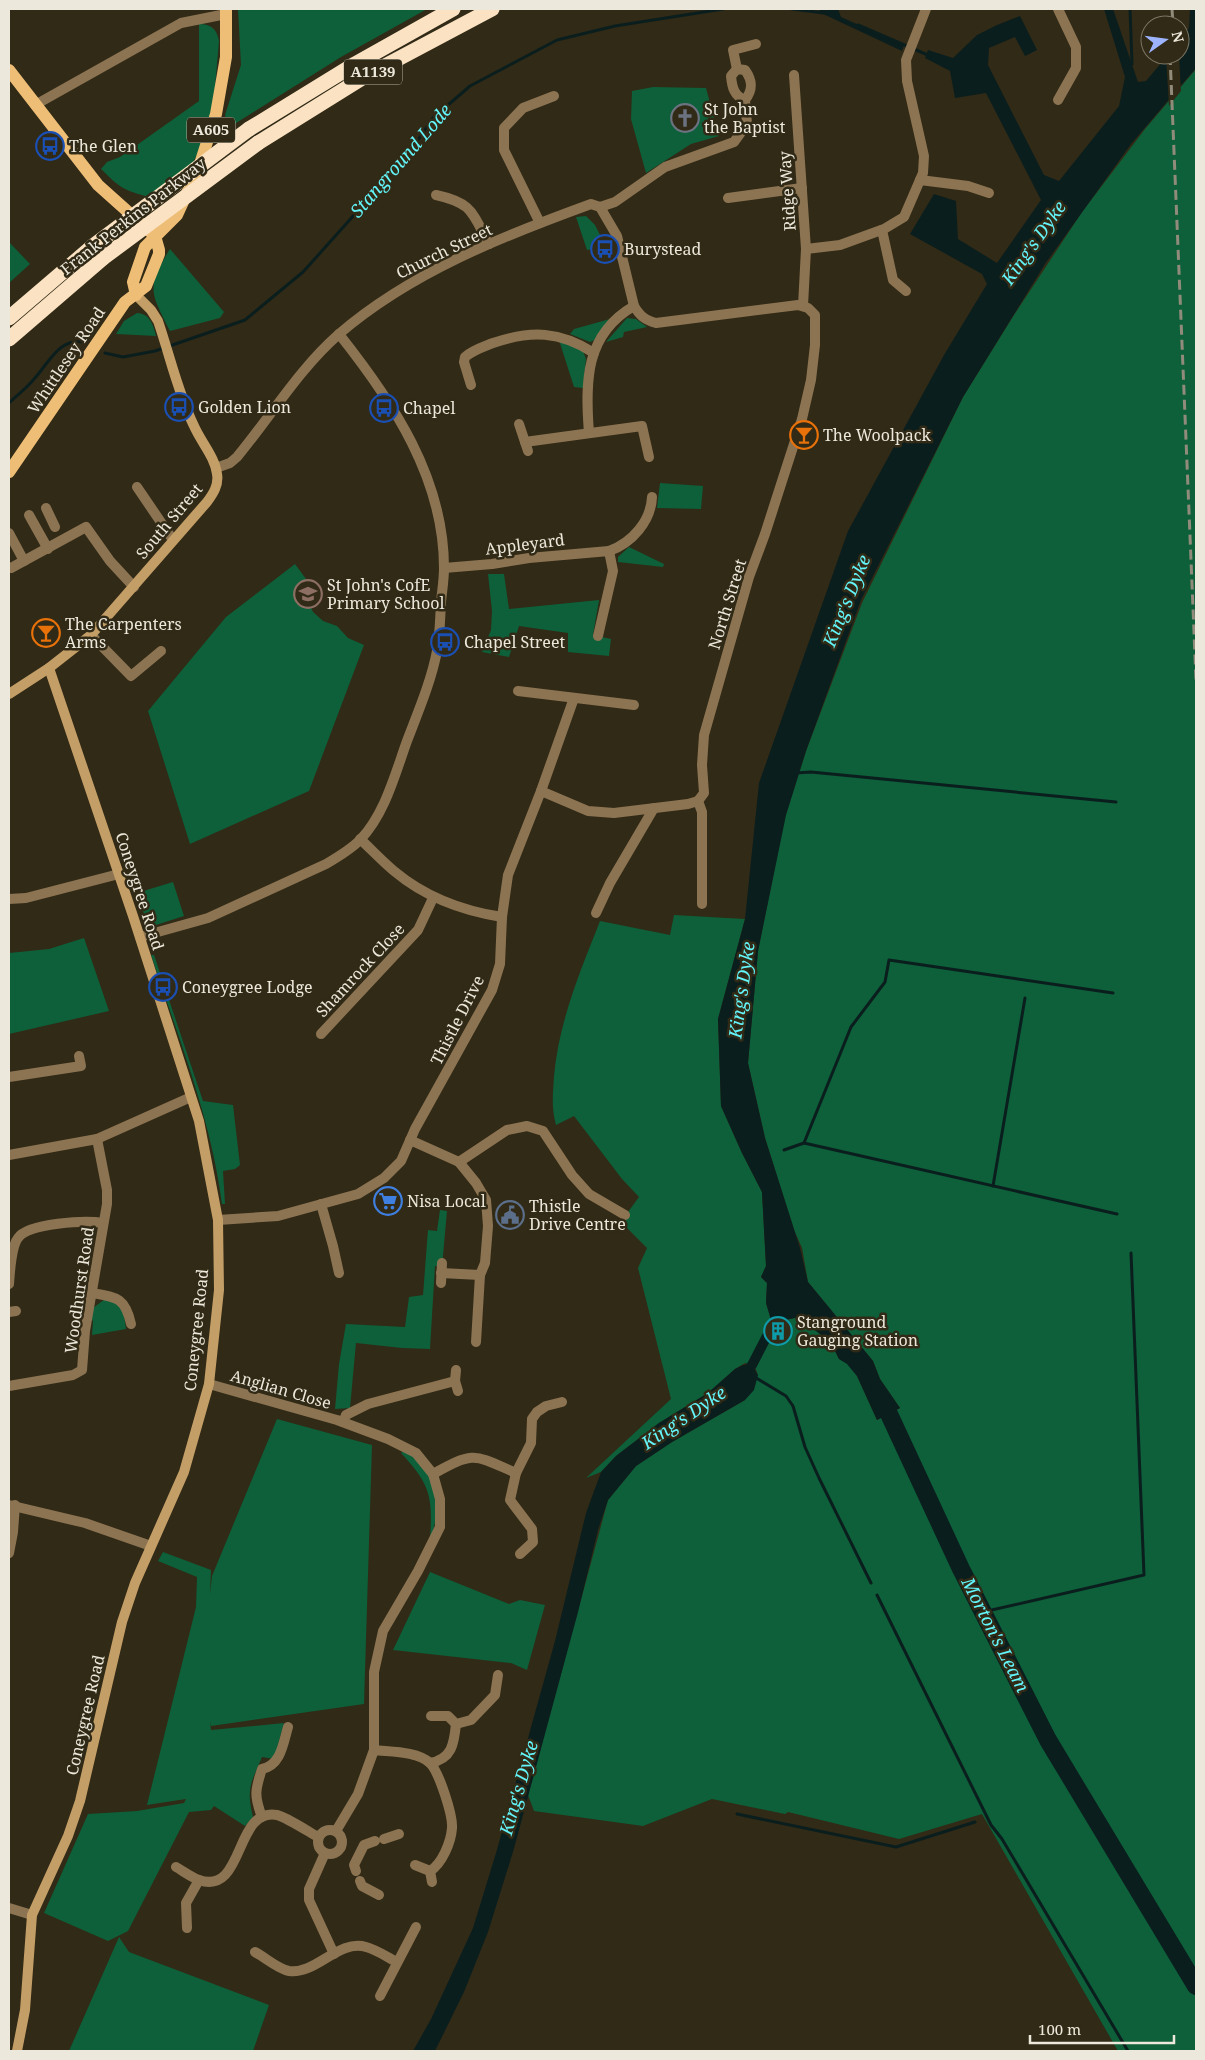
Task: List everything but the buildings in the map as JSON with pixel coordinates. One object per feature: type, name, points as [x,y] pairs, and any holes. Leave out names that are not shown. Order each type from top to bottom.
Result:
[{"type":"highway","name":"Frank Perkins Parkway","points":[[9,318],[93,246],[249,130],[355,64],[453,9]]},
{"type":"highway","name":"Frank Perkins Parkway","points":[[9,339],[103,258],[258,143],[372,72],[492,9]]},
{"type":"main road","name":"A605","points":[[155,236],[165,229],[177,215],[199,166],[216,114],[226,65],[226,12]]},
{"type":"main road","points":[[9,70],[98,185],[155,236]]},
{"type":"main road","name":"Whittlesey Road","points":[[9,472],[125,302],[146,286],[159,250],[155,236]]},
{"type":"street","points":[[806,249],[840,245],[882,230],[904,217],[923,172],[924,156],[907,81],[906,60],[926,9]]},
{"type":"street","points":[[1058,9],[1076,47],[1076,68],[1058,100]]},
{"type":"street","points":[[36,105],[181,23],[226,12]]},
{"type":"street","points":[[737,70],[733,50],[756,44]]},
{"type":"street","points":[[745,100],[739,98],[732,87],[731,76],[737,70],[745,70],[751,78],[751,92],[745,100],[747,124],[734,142],[665,167],[615,202],[600,207],[617,236],[634,306],[639,314],[647,320],[656,323],[798,305],[803,306]]},
{"type":"street","name":"Ridge Way","points":[[794,75],[806,249],[803,306]]},
{"type":"street","points":[[540,223],[504,150],[504,128],[523,108],[554,96]]},
{"type":"street","points":[[920,180],[968,186],[989,193]]},
{"type":"street","points":[[728,198],[802,188]]},
{"type":"street","points":[[436,195],[457,200],[472,212],[489,244]]},
{"type":"street","name":"Church Street","points":[[216,468],[230,463],[237,457],[292,385],[339,334],[396,292],[489,244],[591,204],[600,207]]},
{"type":"street","points":[[882,230],[893,280],[906,290]]},
{"type":"street","name":"South Street","points":[[9,694],[49,668],[91,635],[212,496],[218,482],[216,468],[194,426],[155,316],[136,295]]},
{"type":"street","points":[[590,433],[586,401],[589,365],[604,333],[618,317],[634,306]]},
{"type":"street","name":"North Street","points":[[702,904],[702,812],[698,801],[704,793],[702,765],[704,735],[749,578],[802,419],[811,380],[815,315],[803,306]]},
{"type":"street","points":[[140,937],[208,918],[326,864],[344,853],[360,839],[378,813],[432,673],[439,637],[444,568],[437,516],[415,449],[391,404],[339,334]]},
{"type":"street","points":[[472,385],[464,362],[465,357],[480,348],[518,337],[543,334],[556,336],[577,342],[594,353]]},
{"type":"street","points":[[519,424],[527,446],[590,433],[642,426],[649,456]]},
{"type":"street","points":[[137,486],[173,540]]},
{"type":"street","name":"Appleyard","points":[[444,568],[610,551],[635,534],[647,520],[652,506],[652,497]]},
{"type":"street","points":[[46,508],[59,534]]},
{"type":"street","points":[[28,515],[48,549]]},
{"type":"street","points":[[10,568],[48,549],[59,534],[86,527],[110,562],[134,587]]},
{"type":"street","points":[[9,533],[24,561]]},
{"type":"street","points":[[598,636],[613,571],[610,551]]},
{"type":"street","points":[[91,635],[131,676],[161,651]]},
{"type":"street","name":"Coneygree Road","points":[[17,2051],[25,2010],[32,1915],[78,1807],[122,1622],[135,1583],[184,1472],[209,1384],[219,1290],[218,1220],[205,1147],[140,937],[49,668]]},
{"type":"street","points":[[518,691],[634,705]]},
{"type":"street","name":"Thistle Drive","points":[[218,1220],[278,1216],[358,1194],[384,1178],[401,1161],[410,1140],[492,990],[500,964],[502,917],[508,875],[541,791],[574,698]]},
{"type":"street","points":[[541,791],[588,811],[614,813],[688,804],[698,801]]},
{"type":"street","points":[[596,913],[610,883],[654,808]]},
{"type":"street","points":[[360,839],[394,871],[433,898],[484,914],[502,917]]},
{"type":"street","points":[[9,899],[26,898],[119,874]]},
{"type":"street","name":"Shamrock Close","points":[[321,1034],[418,930],[433,898]]},
{"type":"street","points":[[9,1077],[81,1066],[79,1056]]},
{"type":"street","points":[[9,1155],[96,1139],[191,1097]]},
{"type":"street","points":[[459,1162],[507,1130],[527,1126],[543,1131],[572,1175],[589,1194],[625,1215]]},
{"type":"street","name":"Woodhurst Road","points":[[9,1386],[73,1375],[82,1370],[85,1331],[107,1204],[107,1190],[96,1139]]},
{"type":"street","points":[[410,1140],[459,1162],[486,1200],[488,1226],[485,1263],[480,1275],[476,1342]]},
{"type":"street","points":[[321,1204],[339,1273]]},
{"type":"street","points":[[9,1284],[15,1242],[22,1234],[30,1230],[54,1225],[92,1221],[103,1223]]},
{"type":"street","points":[[442,1273],[480,1275]]},
{"type":"street","points":[[92,1293],[113,1296],[121,1300],[129,1312],[131,1324]]},
{"type":"street","name":"Anglian Close","points":[[209,1384],[343,1422],[346,1415],[368,1404],[456,1386],[456,1370]]},
{"type":"street","points":[[520,1554],[533,1542],[532,1528],[510,1500],[516,1473],[531,1443],[532,1419],[537,1412],[546,1406],[562,1402]]},
{"type":"street","points":[[336,1831],[358,1794],[374,1750],[374,1672],[383,1631],[418,1571],[440,1527],[440,1499],[433,1474],[416,1454],[388,1439],[343,1422]]},
{"type":"street","points":[[433,1474],[464,1458],[474,1456],[516,1473]]},
{"type":"street","points":[[9,1553],[13,1532],[12,1505],[85,1523],[151,1546]]},
{"type":"street","points":[[456,1724],[470,1720],[495,1695],[498,1675]]},
{"type":"street","points":[[431,1716],[448,1716],[456,1724]]},
{"type":"street","points":[[430,1763],[441,1761],[452,1749],[456,1724]]},
{"type":"street","points":[[262,1817],[256,1802],[255,1788],[262,1769],[271,1767],[279,1758],[288,1728]]},
{"type":"street","points":[[374,1750],[418,1757],[430,1763],[437,1776],[450,1815],[452,1828],[447,1848],[437,1867],[430,1871]]},
{"type":"street","points":[[176,1867],[198,1880],[219,1880],[229,1872],[253,1823],[262,1817],[277,1815],[318,1837]]},
{"type":"street","points":[[328,1829],[336,1831],[342,1838],[341,1847],[334,1854],[325,1853],[318,1846],[318,1837],[328,1829]]},
{"type":"street","points":[[356,1871],[354,1865],[364,1845],[400,1834]]},
{"type":"street","points":[[341,1847],[359,1856]]},
{"type":"street","points":[[325,1853],[309,1889],[309,1900],[334,1954]]},
{"type":"street","points":[[414,1865],[430,1871]]},
{"type":"street","points":[[430,1871],[432,1882]]},
{"type":"street","points":[[187,1928],[186,1903],[198,1880]]},
{"type":"street","points":[[360,1881],[362,1886],[379,1895]]},
{"type":"street","points":[[9,1908],[32,1915]]},
{"type":"street","points":[[380,1996],[416,1926]]},
{"type":"street","points":[[256,1952],[281,1968],[290,1971],[299,1970],[357,1946],[366,1947],[397,1962]]},
{"type":"green space","points":[[238,9],[427,9],[341,57],[228,128],[225,115],[241,65]]},
{"type":"green space","points":[[199,24],[213,28],[217,33],[219,41],[214,99],[197,155],[185,176],[149,197],[127,190],[101,169],[107,162],[120,157],[199,101]]},
{"type":"green space","points":[[1196,69],[1196,2051],[1118,2051],[982,1814],[899,1839],[788,1812],[785,1814],[712,1799],[643,1826],[534,1811],[528,1795],[608,1500],[636,1466],[672,1442],[745,1400],[758,1375],[755,1367],[745,1363],[735,1369],[708,1393],[659,1423],[616,1456],[601,1472],[586,1478],[671,1399],[638,1268],[647,1248],[624,1225],[628,1212],[639,1197],[622,1179],[574,1116],[556,1125],[553,1112],[553,1095],[560,1036],[565,1016],[600,921],[670,935],[674,915],[745,919],[718,1019],[721,1106],[762,1192],[766,1266],[761,1277],[767,1283],[766,1303],[772,1323],[799,1317],[831,1343],[839,1359],[847,1363],[857,1376],[877,1420],[900,1408],[880,1379],[873,1361],[808,1282],[802,1248],[794,1230],[765,1138],[748,1063],[758,951],[785,817],[806,751],[862,603],[963,397],[1082,212],[1145,129]]},
{"type":"green space","points":[[653,87],[706,88],[719,136],[691,144],[646,173],[631,119],[632,91]]},
{"type":"green space","points":[[586,216],[595,225],[606,247],[587,250],[576,217]]},
{"type":"green space","points":[[9,242],[30,264],[9,283]]},
{"type":"green space","points":[[170,249],[224,312],[220,318],[170,331],[155,298],[154,282],[162,262]]},
{"type":"green space","points":[[137,313],[148,318],[156,336],[116,334],[124,321]]},
{"type":"green space","points":[[627,318],[636,319],[647,327],[624,332],[623,337],[606,342]]},
{"type":"green space","points":[[610,319],[595,340],[590,342],[570,334],[574,329]]},
{"type":"green space","points":[[559,340],[583,351],[586,359],[583,388],[574,387]]},
{"type":"green space","points":[[660,483],[703,486],[701,509],[657,508]]},
{"type":"green space","points":[[629,547],[664,564],[663,567],[618,562],[618,557]]},
{"type":"green space","points":[[295,564],[306,579],[308,600],[313,612],[323,621],[337,626],[348,638],[364,645],[309,791],[190,844],[148,711],[226,617]]},
{"type":"green space","points":[[488,574],[504,574],[509,609],[599,600],[593,635],[611,639],[609,656],[568,652],[568,633],[519,626],[509,657],[482,652],[491,630],[492,611]]},
{"type":"green space","points":[[173,882],[184,916],[156,925],[152,924],[143,912],[140,892]]},
{"type":"green space","points":[[84,938],[109,1011],[9,1034],[9,953],[49,949]]},
{"type":"green space","points":[[151,955],[154,955],[203,1101],[233,1105],[240,1165],[235,1169],[223,1171],[225,1204],[222,1204],[217,1172],[202,1109]]},
{"type":"green space","points":[[440,1210],[447,1211],[442,1267],[435,1266],[430,1349],[356,1343],[350,1408],[335,1409],[339,1364],[346,1324],[405,1327],[409,1297],[423,1295],[428,1230],[437,1231]]},
{"type":"green space","points":[[105,1299],[110,1299],[123,1309],[126,1329],[92,1335],[93,1321],[91,1319],[93,1308]]},
{"type":"green space","points":[[277,1419],[372,1445],[364,1704],[211,1726],[210,1721],[211,1730],[284,1723],[274,1759],[262,1757],[252,1780],[250,1799],[253,1817],[245,1826],[214,1806],[211,1810],[189,1812],[128,1931],[108,1941],[44,1913],[88,1814],[137,1811],[184,1803],[186,1799],[147,1805],[196,1607],[197,1577],[158,1561],[163,1552],[211,1570],[210,1594],[212,1576]]},
{"type":"green space","points":[[405,1449],[424,1467],[434,1489],[436,1514],[430,1539],[431,1512],[428,1492],[418,1473],[401,1453]]},
{"type":"green space","points":[[430,1572],[509,1604],[520,1600],[545,1605],[527,1670],[511,1663],[393,1650]]},
{"type":"green space","points":[[119,1937],[129,1952],[269,2005],[253,2051],[69,2051]]},
{"type":"water","points":[[819,9],[838,9],[841,17],[904,45],[902,51],[821,13]]},
{"type":"water","points":[[1104,9],[1113,9],[1138,82],[1146,81],[1160,65],[1190,65],[1190,9],[1196,9],[1196,68],[1131,144],[1045,264],[963,397],[861,600],[806,751],[786,815],[758,951],[748,1063],[765,1138],[800,1248],[808,1282],[873,1361],[880,1379],[900,1408],[877,1420],[857,1376],[847,1364],[839,1359],[831,1343],[799,1317],[772,1323],[766,1303],[767,1283],[761,1277],[766,1266],[762,1192],[721,1106],[718,1019],[745,919],[759,783],[848,531],[944,355],[987,284],[982,274],[910,234],[934,194],[956,201],[958,239],[997,263],[1041,200],[986,93],[955,98],[950,71],[925,58],[928,50],[953,58],[977,35],[1020,16],[1037,50],[1025,56],[1015,37],[989,48],[988,65],[1044,175],[1059,181],[1119,106],[1125,77]]},
{"type":"water","points":[[743,1365],[752,1365],[758,1375],[754,1390],[745,1400],[672,1442],[636,1466],[608,1500],[598,1530],[578,1612],[513,1852],[488,1932],[464,1992],[435,2051],[413,2051],[431,2019],[473,1928],[496,1853],[555,1641],[586,1513],[601,1472],[616,1456],[659,1423],[708,1393],[735,1369]]},
{"type":"pier","points":[[1167,65],[1180,65],[1181,91],[1169,106]]},
{"type":"waterway","name":"Stanground Lode","points":[[105,353],[123,357],[155,351],[245,320],[303,272],[407,156],[433,118],[470,86],[557,40],[615,26],[723,9]]},
{"type":"waterway","name":"Stanground Lode","points":[[792,9],[824,13]]},
{"type":"waterway","points":[[1130,9],[1132,64]]},
{"type":"waterway","name":"Stanground Lode","points":[[858,25],[930,56]]},
{"type":"waterway","name":"Stanground Lode","points":[[9,403],[31,382],[61,347],[76,341],[85,342]]},
{"type":"waterway","points":[[796,773],[811,772],[1116,802]]},
{"type":"waterway","points":[[784,1150],[804,1143],[851,1027],[885,982],[889,960],[1113,993]]},
{"type":"waterway","points":[[993,1186],[1025,998]]},
{"type":"waterway","points":[[804,1143],[1117,1214]]},
{"type":"waterway","points":[[983,1612],[1144,1575],[1131,1253]]},
{"type":"waterway","name":"King's Dyke","points":[[744,1374],[752,1365],[779,1313]]},
{"type":"waterway","points":[[753,1376],[786,1396],[793,1406],[805,1447],[871,1583]]},
{"type":"waterway","name":"Morton's Leam","points":[[877,1395],[889,1414],[961,1569],[1048,1740],[1196,1986]]},
{"type":"waterway","points":[[877,1595],[991,1825],[1002,1839],[1128,2051]]},
{"type":"waterway","points":[[737,1814],[896,1847],[975,1822]]},
{"type":"railway","points":[[1172,9],[1172,15]]},
{"type":"railway","points":[[1170,65],[1196,680]]},
{"type":"place","name":"St John the Baptist","points":[[685,118]]},
{"type":"place","name":"The Glen","points":[[50,146]]},
{"type":"place","name":"Burystead","points":[[605,249]]},
{"type":"place","name":"Golden Lion","points":[[179,407]]},
{"type":"place","name":"Chapel","points":[[384,408]]},
{"type":"place","name":"The Woolpack","points":[[804,435]]},
{"type":"place","name":"St John's CofE Primary School","points":[[308,594]]},
{"type":"place","name":"The Carpenters Arms","points":[[46,633]]},
{"type":"place","name":"Chapel Street","points":[[445,642]]},
{"type":"place","name":"Coneygree Lodge","points":[[163,987]]},
{"type":"place","name":"Nisa Local","points":[[388,1201]]},
{"type":"place","name":"Thistle Drive Centre","points":[[510,1215]]},
{"type":"place","name":"Stanground Gauging Station","points":[[778,1331]]}]
